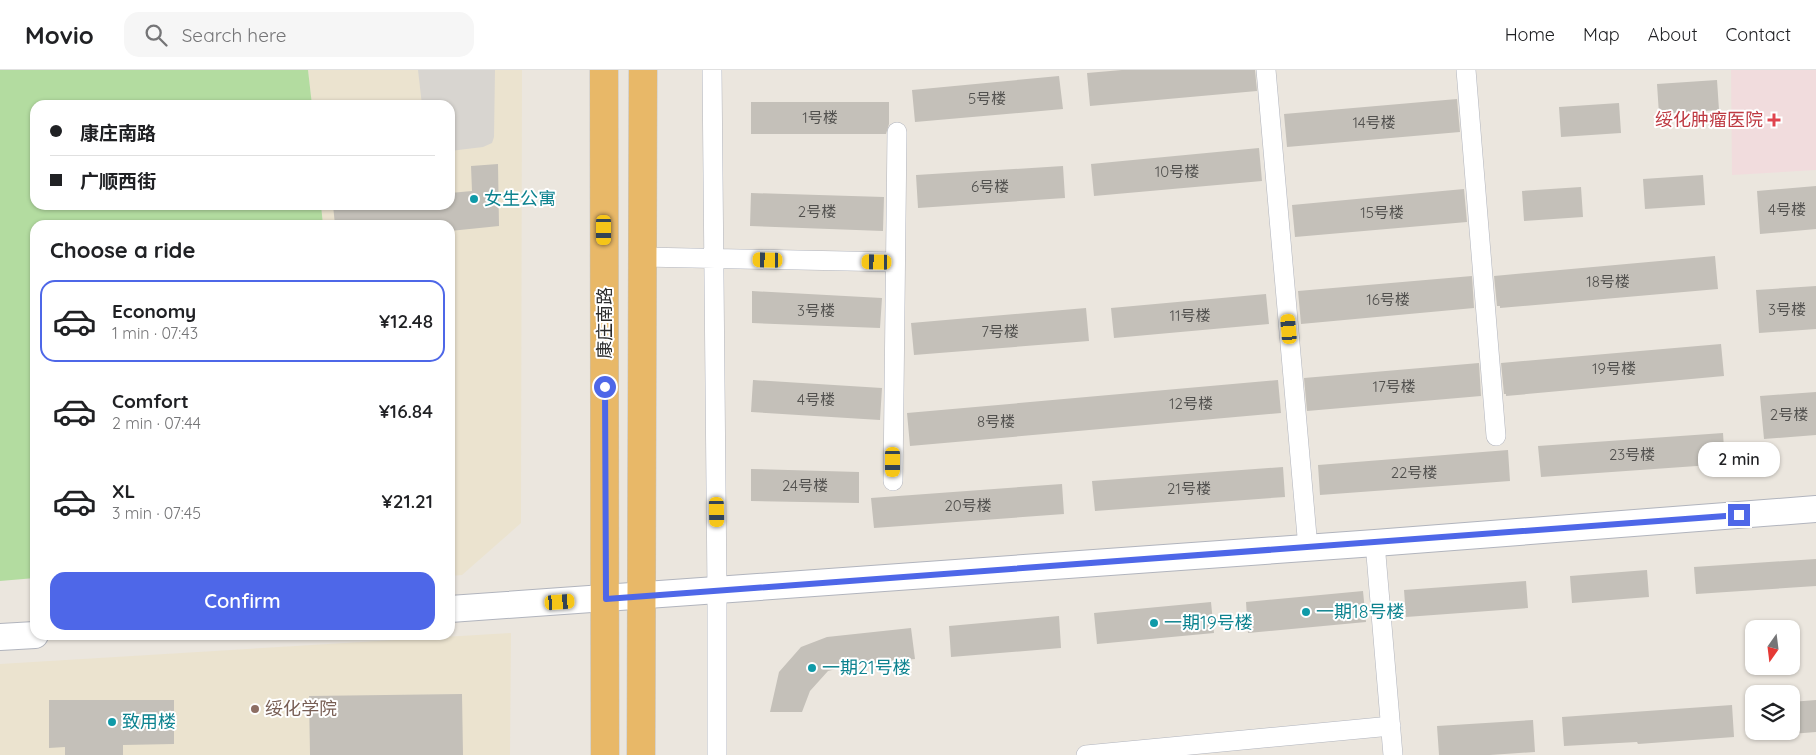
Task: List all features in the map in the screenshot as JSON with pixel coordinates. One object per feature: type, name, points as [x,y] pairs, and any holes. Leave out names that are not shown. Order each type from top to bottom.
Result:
[{"type":"highway","name":"康庄南路","points":[[604,70],[606,755]]},
{"type":"highway","points":[[641,755],[643,70]]},
{"type":"main road","points":[[455,609],[1308,548],[1816,509]]},
{"type":"main road","points":[[0,637],[30,635]]},
{"type":"street","points":[[712,70],[718,590],[717,755]]},
{"type":"street","points":[[1266,70],[1308,548]]},
{"type":"street","points":[[1466,70],[1496,436]]},
{"type":"street","points":[[893,481],[897,132]]},
{"type":"street","points":[[643,257],[896,262]]},
{"type":"street","points":[[1375,543],[1393,755]]},
{"type":"street","points":[[1086,755],[1391,726]]},
{"type":"shaded area","points":[[308,70],[522,70],[521,523],[462,575],[455,576],[455,220],[322,220],[322,210],[455,210],[455,100],[311,100]]},
{"type":"shaded area","points":[[418,70],[495,70],[494,137],[492,143],[483,147],[455,150],[455,100],[421,100]]},
{"type":"shaded area","name":"绥化肿瘤医院","points":[[1731,70],[1816,70],[1816,170],[1732,175]]},
{"type":"shaded area","name":"绥化学院","points":[[511,633],[510,755],[0,755],[0,664],[396,640],[455,640],[455,636]]},
{"type":"green space","points":[[0,70],[308,70],[311,100],[30,100],[30,210],[322,210],[322,220],[30,220],[30,578],[0,581]]},
{"type":"building","points":[[1122,70],[1255,70],[1257,91],[1090,106],[1087,73]]},
{"type":"building","points":[[1059,76],[1063,109],[915,122],[912,90]]},
{"type":"building","points":[[1717,80],[1719,110],[1659,114],[1657,84]]},
{"type":"building","points":[[1457,99],[1460,132],[1287,147],[1284,114]]},
{"type":"building","points":[[751,102],[889,102],[889,124],[886,134],[751,134]]},
{"type":"building","points":[[1619,103],[1621,133],[1561,137],[1559,107]]},
{"type":"building","points":[[1259,148],[1262,181],[1094,196],[1091,164]]},
{"type":"building","name":"女生公寓","points":[[498,164],[499,226],[455,230],[455,220],[334,220],[334,210],[455,210],[455,193],[472,191],[471,166]]},
{"type":"building","points":[[1063,166],[1065,198],[918,208],[916,175]]},
{"type":"building","points":[[1703,175],[1705,205],[1645,209],[1643,179]]},
{"type":"building","points":[[1816,186],[1816,229],[1760,234],[1757,191]]},
{"type":"building","points":[[1581,187],[1583,217],[1524,221],[1522,191]]},
{"type":"building","points":[[1464,189],[1467,222],[1295,237],[1292,205]]},
{"type":"building","points":[[751,193],[884,197],[883,231],[750,226]]},
{"type":"building","points":[[1715,256],[1718,289],[1500,308],[1500,306],[1497,306],[1494,276]]},
{"type":"building","points":[[1472,276],[1474,308],[1301,324],[1298,291]]},
{"type":"building","points":[[1816,286],[1816,329],[1759,333],[1756,290]]},
{"type":"building","points":[[752,291],[882,298],[880,328],[752,323]]},
{"type":"building","points":[[1266,294],[1269,324],[1114,338],[1111,308]]},
{"type":"building","points":[[1086,308],[1089,341],[914,355],[911,323]]},
{"type":"building","points":[[1721,344],[1724,376],[1506,396],[1504,394],[1501,363]]},
{"type":"building","points":[[1479,363],[1481,396],[1307,411],[1304,378]]},
{"type":"building","points":[[753,380],[882,388],[880,420],[751,412]]},
{"type":"building","points":[[1278,380],[1281,413],[910,446],[907,413]]},
{"type":"building","points":[[1816,392],[1816,435],[1764,439],[1760,396]]},
{"type":"building","points":[[1723,433],[1725,464],[1541,477],[1538,446]]},
{"type":"building","points":[[1508,450],[1510,481],[1320,495],[1318,465]]},
{"type":"building","points":[[1283,467],[1285,497],[1095,511],[1092,481]]},
{"type":"building","points":[[751,469],[859,472],[859,503],[751,501]]},
{"type":"building","points":[[1062,484],[1064,514],[874,528],[871,498]]},
{"type":"building","points":[[1816,559],[1816,586],[1696,594],[1694,567]]},
{"type":"building","points":[[1647,570],[1649,597],[1572,603],[1570,576]]},
{"type":"building","points":[[1526,581],[1528,608],[1406,617],[1404,590]]},
{"type":"building","name":"一期18号楼","points":[[1363,591],[1366,622],[1248,633],[1246,602]]},
{"type":"building","name":"一期19号楼","points":[[1211,602],[1214,633],[1097,644],[1094,613]]},
{"type":"building","points":[[1059,616],[1061,648],[951,657],[949,626]]},
{"type":"building","name":"一期21号楼","points":[[911,628],[915,659],[853,665],[828,671],[810,691],[802,712],[770,712],[779,672],[801,647],[827,637]]},
{"type":"building","points":[[462,694],[463,755],[310,755],[309,696]]},
{"type":"building","name":"致用楼","points":[[49,700],[174,700],[174,744],[123,745],[123,755],[65,755],[65,747],[49,748]]},
{"type":"building","points":[[1816,700],[1816,732],[1800,733],[1800,701]]},
{"type":"building","points":[[1732,705],[1734,737],[1638,744],[1637,742],[1564,746],[1562,717]]},
{"type":"building","points":[[1533,720],[1535,752],[1490,755],[1439,755],[1437,726]]},
{"type":"place","name":"绥化肿瘤医院","points":[[1774,120]]},
{"type":"place","name":"女生公寓","points":[[474,199]]},
{"type":"place","name":"一期18号楼","points":[[1306,612]]},
{"type":"place","name":"一期19号楼","points":[[1154,623]]},
{"type":"place","name":"一期21号楼","points":[[812,668]]},
{"type":"place","name":"绥化学院","points":[[255,709]]},
{"type":"place","name":"致用楼","points":[[112,722]]},
{"type":"route","points":[[605,387],[606,599],[1739,515]]}]
